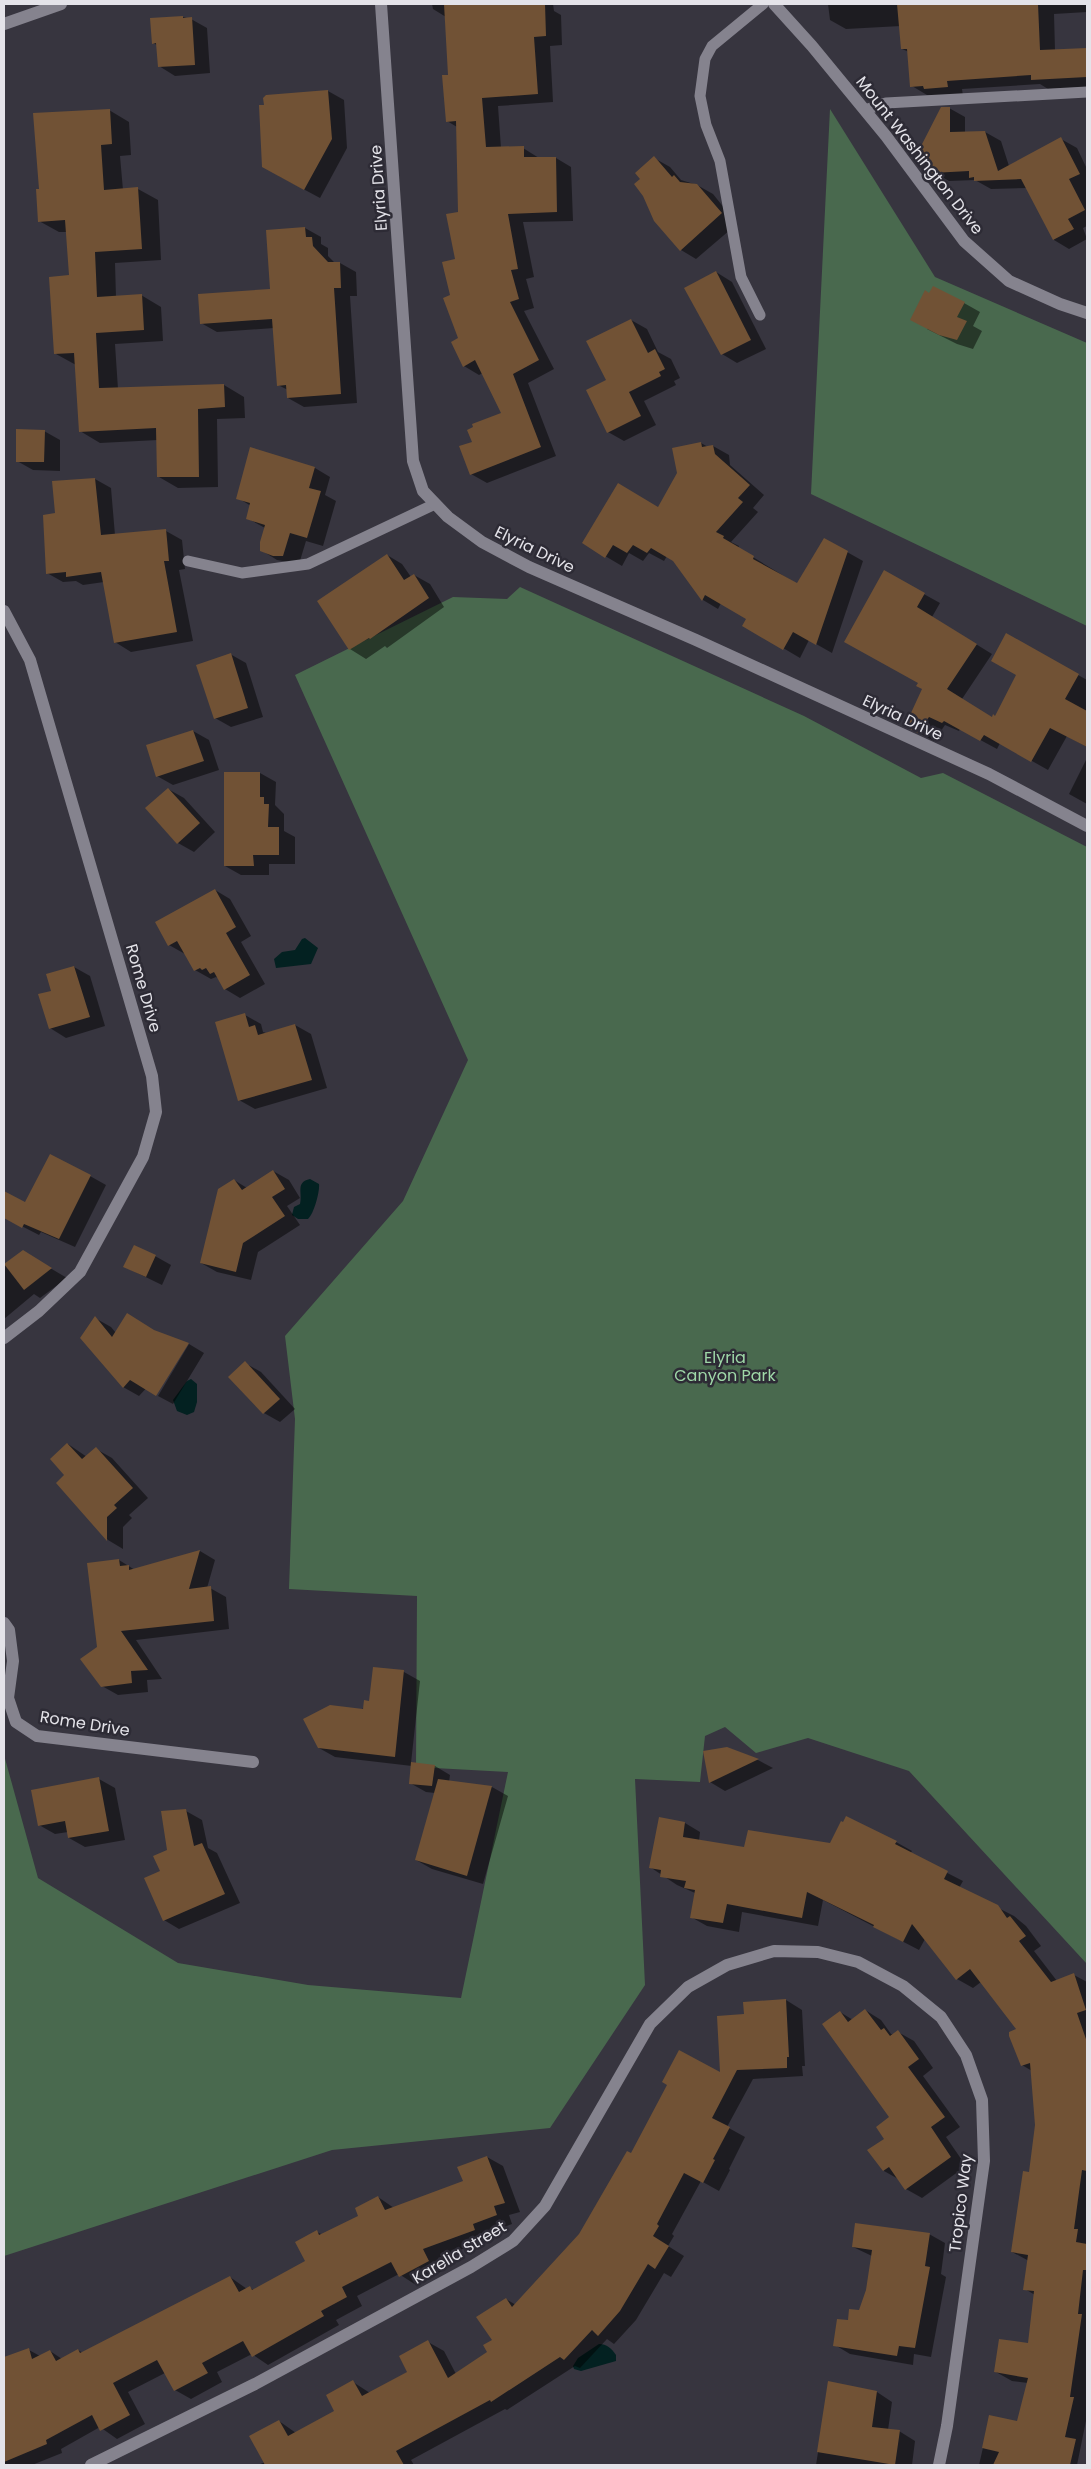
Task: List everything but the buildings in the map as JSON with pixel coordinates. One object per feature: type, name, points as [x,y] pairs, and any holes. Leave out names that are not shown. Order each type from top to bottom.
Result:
[{"type":"street","points":[[4,24],[61,4]]},
{"type":"street","name":"Elyria Drive","points":[[381,4],[413,461],[423,491],[448,517],[482,542],[529,567],[696,640],[980,770],[1087,826]]},
{"type":"street","name":"Mount Washington Drive","points":[[774,4],[865,110],[964,241],[1010,281],[1060,304],[1087,313]]},
{"type":"street","name":"Rome Drive","points":[[4,611],[30,660],[152,1076],[156,1112],[144,1157],[80,1272],[39,1311],[4,1338]]},
{"type":"street","name":"Rome Drive","points":[[4,1623],[9,1630],[14,1661],[8,1698],[16,1722],[37,1736],[253,1762]]},
{"type":"street","name":"Karelia Street","points":[[91,2465],[255,2384],[471,2267],[512,2241],[545,2206],[650,2024],[688,1987],[728,1965],[774,1951]]},
{"type":"street","name":"Tropico Way","points":[[774,1951],[818,1952],[858,1962],[903,1986],[941,2017],[966,2055],[982,2100],[984,2161],[947,2426],[939,2465]]},
{"type":"lane","points":[[760,315],[741,278],[720,161],[706,125],[700,96],[705,59],[712,46],[763,4]]},
{"type":"lane","points":[[865,110],[886,103],[1087,92]]},
{"type":"lane","points":[[188,561],[242,573],[308,564],[435,504]]},
{"type":"green space","points":[[830,109],[935,277],[1087,343],[1087,626],[811,494]]},
{"type":"green space","name":"Elyria Canyon Park","points":[[520,587],[804,716],[921,778],[943,773],[1087,847],[1087,1964],[909,1771],[808,1738],[756,1753],[725,1727],[705,1736],[700,1782],[635,1779],[645,1985],[550,2128],[332,2150],[4,2256],[4,1755],[38,1878],[178,1963],[308,1985],[461,1998],[508,1772],[416,1767],[417,1596],[289,1589],[295,1419],[285,1336],[403,1201],[468,1060],[295,675],[453,597],[507,599]]},
{"type":"shaded area","points":[[305,938],[318,948],[311,964],[276,968],[274,959],[282,952],[295,950],[302,939]]},
{"type":"shaded area","points":[[310,1179],[319,1184],[316,1202],[308,1219],[298,1219],[292,1215],[294,1207],[300,1204],[301,1185],[305,1180]]},
{"type":"shaded area","points":[[191,1379],[197,1384],[197,1402],[194,1412],[187,1415],[177,1411],[173,1400],[187,1381]]},
{"type":"shaded area","points":[[599,2344],[611,2348],[616,2355],[616,2361],[581,2371],[574,2369],[573,2366],[578,2358]]}]
